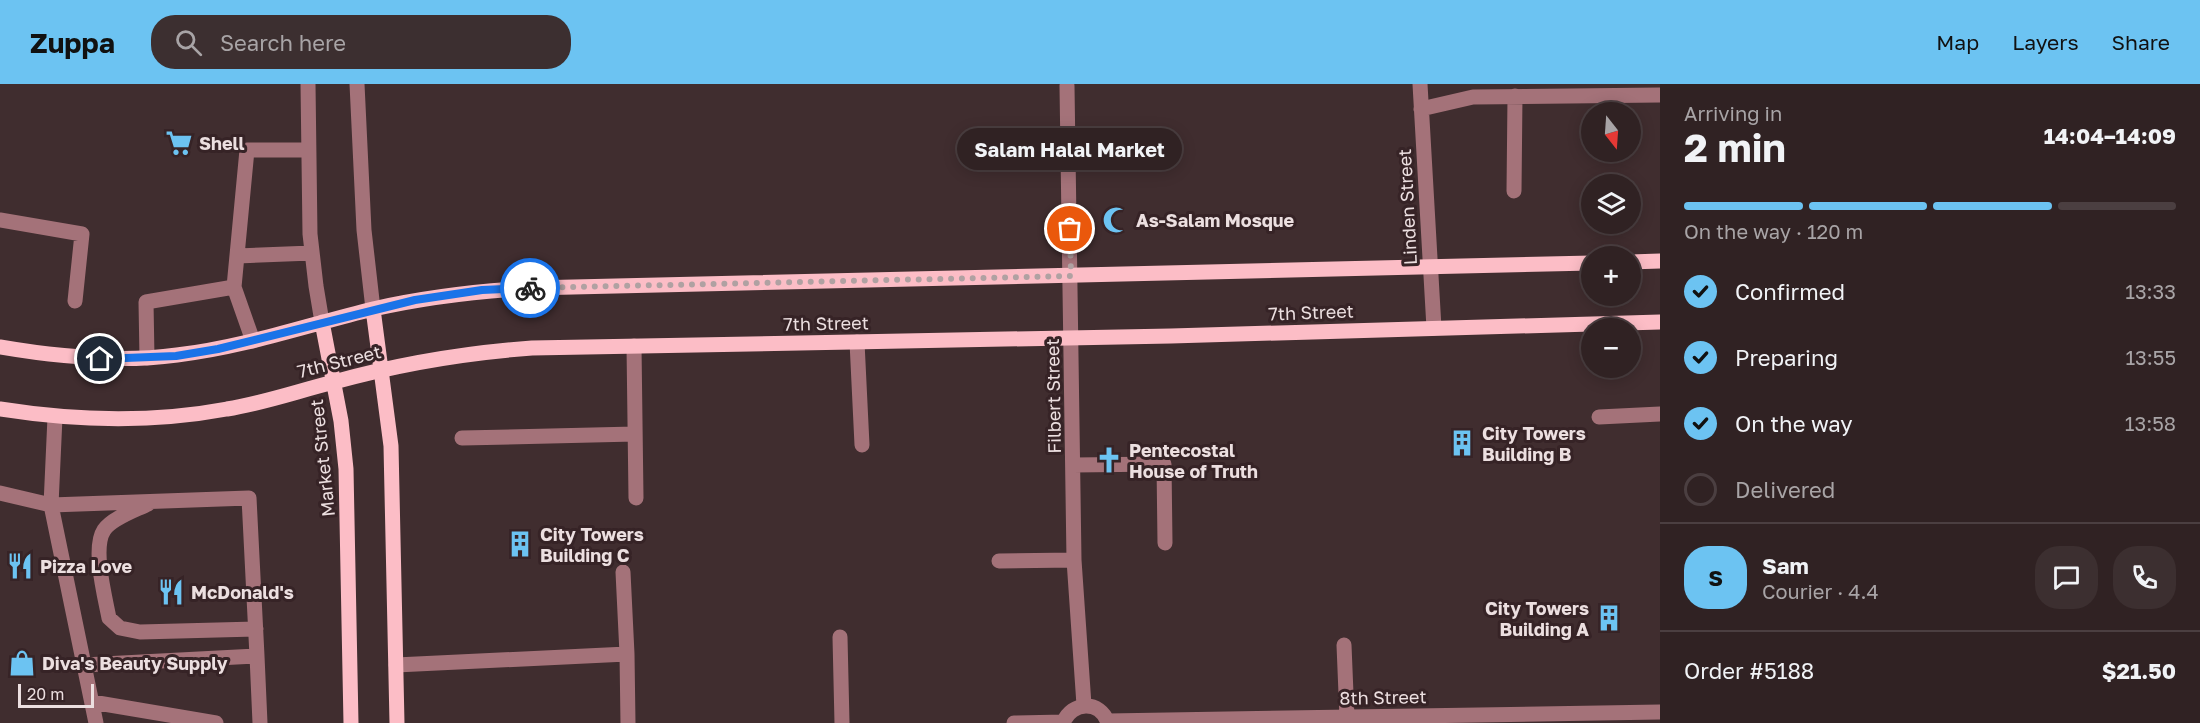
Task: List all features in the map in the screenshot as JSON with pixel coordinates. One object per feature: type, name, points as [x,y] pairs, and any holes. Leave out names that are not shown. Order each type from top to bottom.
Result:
[{"type":"main road","points":[[1641,262],[1660,261]]},
{"type":"main road","points":[[0,347],[72,357],[176,356],[253,341],[373,309],[436,296],[482,290],[1581,263]]},
{"type":"main road","points":[[373,309],[390,437],[398,723]]},
{"type":"main road","name":"Market Street","points":[[322,322],[334,381],[346,469],[351,723]]},
{"type":"main road","name":"7th Street","points":[[0,409],[55,417],[97,419],[183,416],[228,409],[334,381],[442,357],[532,348],[1072,338],[1660,322]]},
{"type":"street","points":[[292,84],[308,86]]},
{"type":"street","points":[[357,84],[364,230],[373,309]]},
{"type":"street","name":"Linden Street","points":[[1420,84],[1434,328]]},
{"type":"street","name":"Market Street","points":[[308,86],[308,193],[312,254],[322,322]]},
{"type":"street","name":"Filbert Street","points":[[1067,86],[1074,560],[1084,705]]},
{"type":"street","points":[[1421,109],[1473,97],[1660,95]]},
{"type":"street","points":[[1514,191],[1515,96]]},
{"type":"street","points":[[253,341],[234,287],[247,150],[308,150]]},
{"type":"street","points":[[0,220],[82,234],[75,301]]},
{"type":"street","points":[[237,256],[312,254]]},
{"type":"street","points":[[147,358],[146,302],[234,287]]},
{"type":"street","points":[[857,342],[862,445]]},
{"type":"street","points":[[634,346],[636,498]]},
{"type":"street","points":[[1599,417],[1660,414]]},
{"type":"street","points":[[55,417],[51,505],[96,723]]},
{"type":"street","points":[[462,438],[635,434]]},
{"type":"street","points":[[1073,465],[1164,464],[1165,543]]},
{"type":"street","points":[[0,493],[51,505],[249,498],[260,723]]},
{"type":"street","points":[[157,501],[124,514],[105,529],[100,543],[100,562],[109,618],[120,628],[140,632],[256,629]]},
{"type":"street","points":[[999,561],[1074,560]]},
{"type":"street","points":[[623,572],[628,723]]},
{"type":"street","points":[[840,637],[842,723]]},
{"type":"street","points":[[1344,645],[1347,718]]},
{"type":"street","points":[[396,665],[627,654]]},
{"type":"street","points":[[84,665],[257,656]]},
{"type":"street","points":[[92,702],[216,723]]},
{"type":"street","points":[[1014,723],[1064,723],[1071,711],[1084,705],[1098,709],[1108,722]]},
{"type":"street","name":"8th Street","points":[[1108,722],[1347,718],[1394,720],[1660,712]]},
{"type":"way so far","points":[[530,288],[1071,276],[1070,229]]},
{"type":"place","name":"Shell","points":[[179,143]]},
{"type":"place","name":"As-Salam Mosque","points":[[1116,220]]},
{"type":"place","name":"Salam Halal Market","points":[[1070,229]]},
{"type":"place","name":"City Towers Building B","points":[[1462,443]]},
{"type":"place","name":"Pentecostal House of Truth","points":[[1109,460]]},
{"type":"place","name":"City Towers Building C","points":[[520,544]]},
{"type":"place","name":"Pizza Love","points":[[20,566]]},
{"type":"place","name":"McDonald's","points":[[171,592]]},
{"type":"place","name":"City Towers Building A","points":[[1609,618]]},
{"type":"place","name":"Diva's Beauty Supply","points":[[22,663]]},
{"type":"route","points":[[100,359],[176,356],[253,341],[415,300],[482,290],[530,288]]}]
